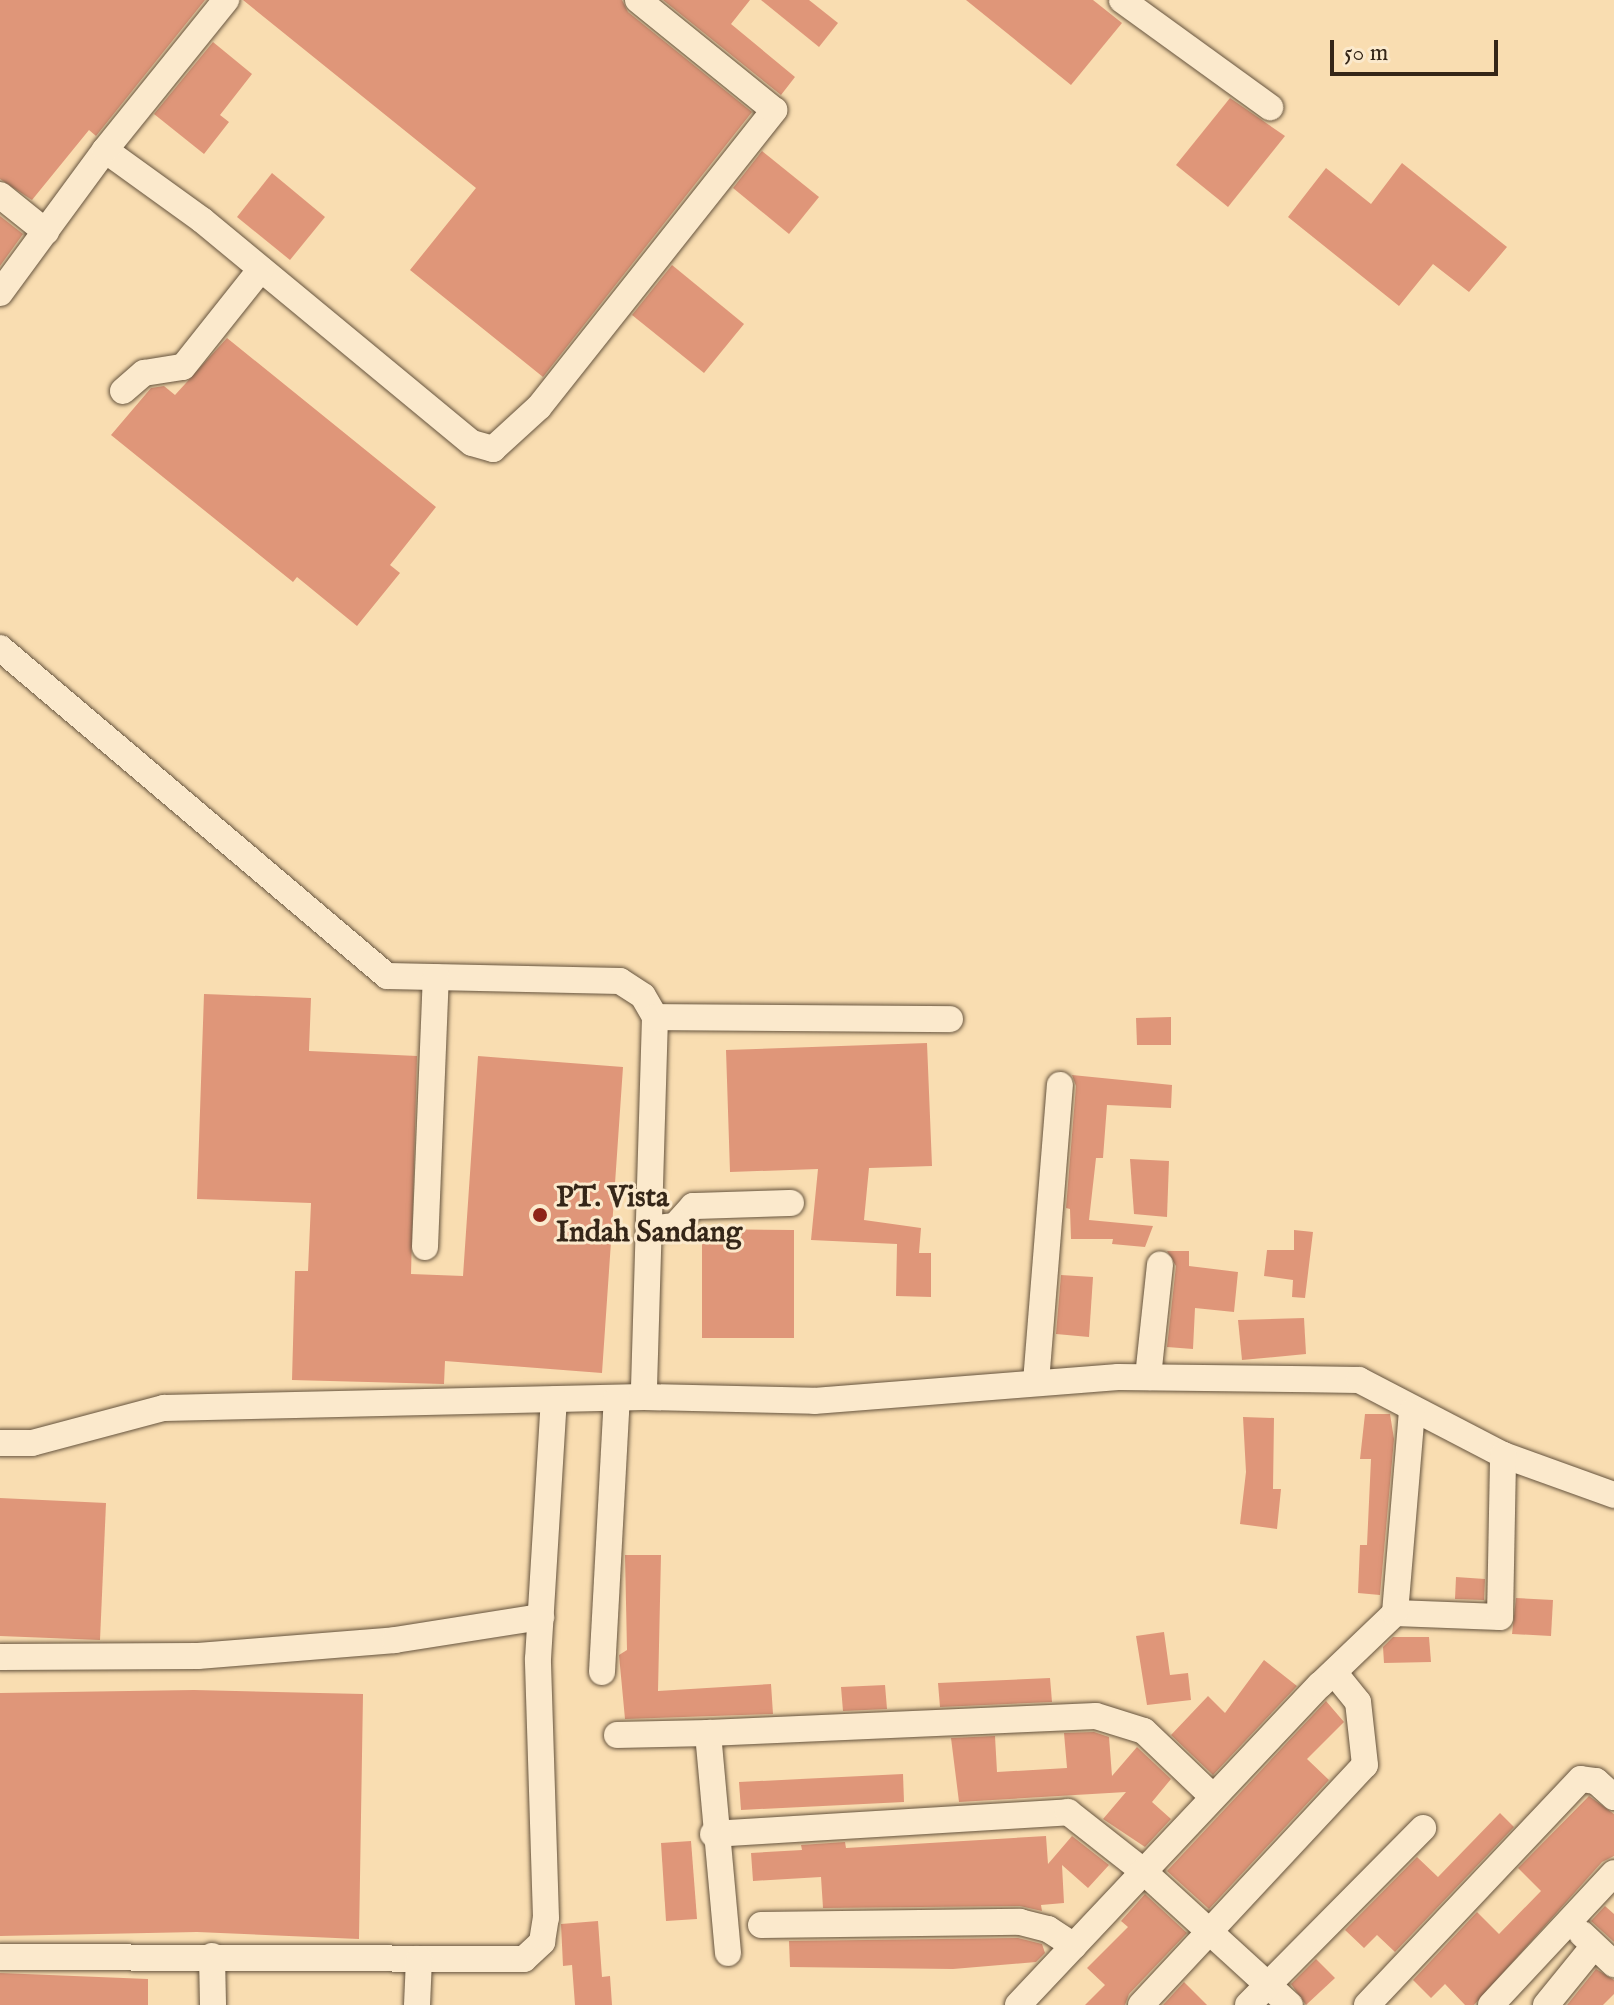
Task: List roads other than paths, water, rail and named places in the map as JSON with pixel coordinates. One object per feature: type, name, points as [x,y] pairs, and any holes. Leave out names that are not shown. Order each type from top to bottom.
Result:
[{"type":"street","points":[[0,293],[105,150],[226,0]]},
{"type":"street","points":[[105,150],[261,269],[472,443],[493,449],[510,437],[774,110],[638,0]]},
{"type":"street","points":[[1122,0],[1270,107]]},
{"type":"street","points":[[0,195],[46,232]]},
{"type":"street","points":[[123,391],[144,373],[183,367],[261,269]]},
{"type":"street","points":[[0,648],[387,976],[620,981],[643,996],[655,1017],[644,1397]]},
{"type":"street","points":[[425,1247],[436,977]]},
{"type":"street","points":[[655,1017],[950,1019]]},
{"type":"street","points":[[1036,1382],[1060,1085]]},
{"type":"street","points":[[649,1229],[675,1226],[693,1206],[791,1203]]},
{"type":"street","points":[[1148,1377],[1160,1265]]},
{"type":"street","points":[[0,1443],[32,1443],[164,1408],[644,1397],[814,1401],[1036,1382],[1148,1377],[1359,1380],[1412,1412],[1503,1455],[1614,1495]]},
{"type":"street","points":[[602,1672],[617,1398]]},
{"type":"street","points":[[0,1957],[524,1959],[542,1942],[541,1617],[554,1399]]},
{"type":"street","points":[[1018,2005],[1213,1797],[1395,1613],[1412,1412]]},
{"type":"street","points":[[1395,1613],[1500,1617],[1503,1455]]},
{"type":"street","points":[[0,1657],[198,1656],[395,1640],[541,1617]]},
{"type":"street","points":[[1141,2005],[1365,1765],[1358,1702],[1334,1672]]},
{"type":"street","points":[[617,1735],[1096,1716],[1144,1731],[1213,1797]]},
{"type":"street","points":[[708,1733],[713,1834],[728,1953]]},
{"type":"street","points":[[1367,2005],[1581,1779],[1596,1781],[1614,1797]]},
{"type":"street","points":[[713,1834],[1055,1809],[1079,1817],[1212,1930],[1290,2005]]},
{"type":"street","points":[[1248,2005],[1423,1828]]},
{"type":"street","points":[[1491,2005],[1614,1873]]},
{"type":"street","points":[[1567,1921],[1614,1964]]},
{"type":"street","points":[[761,1925],[1020,1922],[1048,1929],[1074,1946]]},
{"type":"street","points":[[1546,2005],[1594,1946]]},
{"type":"street","points":[[212,1956],[213,2005]]},
{"type":"street","points":[[417,2005],[419,1959]]},
{"type":"place","name":"PT. Vista Indah Sandang","points":[[540,1215]]}]
